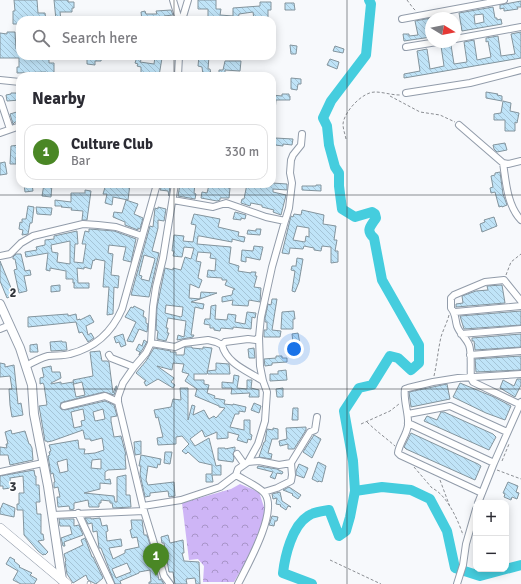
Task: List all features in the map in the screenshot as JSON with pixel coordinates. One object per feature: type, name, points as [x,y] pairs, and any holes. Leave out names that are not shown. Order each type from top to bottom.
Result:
[{"type":"main road","points":[[0,528],[64,582]]},
{"type":"street","points":[[173,0],[178,16]]},
{"type":"street","points":[[183,16],[188,0]]},
{"type":"street","points":[[402,19],[504,0]]},
{"type":"street","points":[[461,38],[521,27]]},
{"type":"street","points":[[406,47],[425,44]]},
{"type":"street","points":[[178,72],[179,60]]},
{"type":"street","points":[[406,93],[470,83],[521,70]]},
{"type":"street","points":[[0,80],[16,82]]},
{"type":"street","points":[[0,99],[10,129]]},
{"type":"street","points":[[459,125],[503,163],[508,164],[521,161]]},
{"type":"street","points":[[0,133],[16,127]]},
{"type":"street","points":[[52,515],[143,508],[181,500],[220,487],[236,475],[238,469],[246,463],[258,444],[265,421],[267,392],[260,366],[259,337],[264,300],[276,251],[289,208],[292,183],[290,173],[291,160],[301,145],[302,134]]},
{"type":"street","points":[[503,163],[508,196],[512,207],[521,220]]},
{"type":"street","points":[[26,366],[46,357],[69,354],[81,350],[102,338],[118,318],[122,309],[156,188]]},
{"type":"street","points":[[170,584],[164,576],[143,508],[118,397],[123,383],[134,367],[146,354],[151,343],[153,307],[156,287],[163,258],[174,188]]},
{"type":"street","points":[[173,200],[213,207],[226,203],[266,217],[285,221]]},
{"type":"street","points":[[0,256],[10,254],[20,243],[33,236],[83,224],[116,228],[142,236]]},
{"type":"street","points":[[479,500],[497,465],[507,432],[521,404],[473,382],[471,378],[470,346],[457,326],[452,298],[454,294],[485,282],[504,280],[521,301]]},
{"type":"street","points":[[0,304],[26,366],[32,390],[34,414],[64,582]]},
{"type":"street","points":[[453,310],[521,306]]},
{"type":"street","points":[[0,329],[10,325]]},
{"type":"street","points":[[461,334],[521,329]]},
{"type":"street","points":[[222,345],[225,342],[237,340],[256,340],[259,337]]},
{"type":"street","points":[[151,343],[175,347],[184,343],[208,340],[216,342],[222,345],[229,358],[235,365],[263,381]]},
{"type":"street","points":[[470,355],[521,351]]},
{"type":"street","points":[[109,355],[111,358],[134,367]]},
{"type":"street","points":[[482,493],[398,453],[398,449],[408,429],[408,414],[404,393],[405,389],[432,382],[458,378],[521,374]]},
{"type":"street","points":[[64,406],[106,396],[118,402]]},
{"type":"street","points":[[408,414],[450,406],[507,432]]},
{"type":"street","points":[[264,492],[277,488],[291,481],[291,463],[306,437],[310,432],[315,430],[317,416]]},
{"type":"street","points":[[408,423],[497,465]]},
{"type":"street","points":[[237,454],[246,463],[258,462],[279,465],[291,463]]},
{"type":"street","points":[[0,472],[43,463]]},
{"type":"street","points":[[236,475],[264,492],[267,497],[268,504],[264,528],[254,553],[238,584]]},
{"type":"street","points":[[78,513],[111,584]]},
{"type":"street","points":[[456,584],[460,577],[466,544],[473,520]]},
{"type":"path","points":[[407,0],[413,8],[424,15]]},
{"type":"path","points":[[346,139],[343,124],[354,103],[374,92],[388,95],[400,95],[406,93]]},
{"type":"path","points":[[388,95],[420,112],[440,115],[459,125]]},
{"type":"path","points":[[504,280],[511,262],[521,254]]},
{"type":"path","points":[[432,382],[436,362],[438,360],[441,339],[453,310]]},
{"type":"path","points":[[361,424],[390,411],[405,398]]},
{"type":"path","points":[[366,422],[398,449]]},
{"type":"path","points":[[511,440],[508,449],[497,465],[498,471],[521,479]]},
{"type":"path","points":[[410,460],[432,488],[436,490],[451,508]]},
{"type":"path","points":[[440,474],[440,480],[466,544]]},
{"type":"path","points":[[330,560],[380,584]]},
{"type":"green space","points":[[240,484],[259,492],[266,513],[252,551],[234,582],[203,582],[204,566],[198,559],[189,560],[182,503],[231,489]]},
{"type":"building","points":[[14,0],[37,0],[38,13],[45,13],[45,16],[16,16],[16,24],[13,24],[13,11],[15,11]]},
{"type":"building","points":[[54,0],[68,0],[68,2],[74,2],[72,12],[60,12],[60,16],[56,16]]},
{"type":"building","points":[[198,0],[216,0],[216,9],[221,9],[220,15],[233,16],[208,16],[208,9],[198,9]]},
{"type":"building","points":[[521,1],[521,7],[517,7],[518,9],[504,11],[504,8],[500,9],[500,5]]},
{"type":"building","points":[[260,2],[271,2],[271,10],[268,10],[268,16],[254,16],[253,12],[239,14],[239,16],[233,16],[233,8],[260,6]]},
{"type":"building","points":[[285,3],[294,3],[295,10],[285,10]]},
{"type":"building","points":[[493,7],[495,18],[497,18],[497,20],[501,19],[502,24],[462,31],[461,13]],"holes":[[[483,14],[484,22],[475,24],[474,15]]]},
{"type":"building","points":[[171,10],[173,15],[142,16],[141,12],[145,11],[146,14],[157,14],[156,11]]},
{"type":"building","points":[[425,19],[425,38],[404,41],[403,34],[409,34],[409,36],[418,35],[415,21]]},
{"type":"building","points":[[7,32],[15,32],[16,58],[0,58],[0,33],[7,34]]},
{"type":"building","points":[[521,32],[521,58],[404,78],[404,74],[420,71],[417,51],[427,49],[430,69],[444,66],[441,48],[451,48],[454,64],[467,62],[464,42],[474,40],[477,60],[491,57],[486,38],[498,36],[501,56],[515,54],[511,34]]},
{"type":"building","points":[[290,45],[297,46],[296,54],[291,54]]},
{"type":"building","points":[[335,46],[344,49],[343,53],[333,51]]},
{"type":"building","points":[[330,59],[339,62],[337,69],[327,65]]},
{"type":"building","points":[[19,60],[49,60],[49,63],[54,63],[54,72],[17,72],[17,67],[19,67]]},
{"type":"building","points":[[87,60],[101,60],[95,61],[95,65],[87,64]]},
{"type":"building","points":[[136,60],[141,60],[140,62],[154,64],[155,60],[162,60],[160,72],[141,72],[141,67],[137,66],[138,64],[135,63]]},
{"type":"building","points":[[199,60],[209,60],[208,69],[210,69],[211,72],[203,72],[202,67],[198,66]]},
{"type":"building","points":[[225,61],[241,61],[240,71],[225,70],[225,72],[219,72],[219,70],[223,70]]},
{"type":"building","points":[[291,78],[301,79],[301,84],[298,84],[297,90],[291,89]]},
{"type":"building","points":[[486,92],[502,96],[502,101],[486,98]]},
{"type":"building","points":[[16,93],[16,100],[7,101],[6,95]]},
{"type":"building","points":[[282,94],[289,94],[290,100],[276,100],[276,95],[282,96]]},
{"type":"building","points":[[503,101],[511,103],[510,111],[519,113],[517,123],[515,122],[515,131],[505,131],[505,120],[494,120],[494,114],[501,113]]},
{"type":"building","points":[[16,112],[16,122],[13,124],[10,114]]},
{"type":"building","points":[[276,138],[293,139],[292,145],[283,144],[283,146],[276,145]]},
{"type":"building","points":[[505,143],[507,150],[497,152],[494,149],[493,145]]},
{"type":"building","points":[[16,145],[16,164],[10,164],[11,146]]},
{"type":"building","points":[[5,162],[7,174],[0,175],[0,163]]},
{"type":"building","points":[[500,172],[503,194],[507,205],[502,207],[499,207],[495,192],[491,193],[490,188],[493,187],[491,176]]},
{"type":"building","points":[[276,183],[287,184],[287,190],[273,189],[273,192],[286,195],[281,215],[273,212],[274,210],[262,207],[262,205],[251,203],[250,206],[241,203],[242,199],[244,199],[246,188],[276,188]]},
{"type":"building","points":[[321,185],[321,191],[302,190],[302,186]]},
{"type":"building","points":[[24,188],[33,188],[33,191],[25,192]]},
{"type":"building","points":[[43,188],[52,188],[51,197],[42,196]]},
{"type":"building","points":[[105,188],[130,188],[128,200],[113,197],[112,205],[105,203],[107,194],[103,194]]},
{"type":"building","points":[[161,188],[170,188],[169,196],[168,191],[160,190]]},
{"type":"building","points":[[179,188],[195,188],[194,193],[196,194],[195,199],[178,196]]},
{"type":"building","points":[[208,188],[230,188],[229,198],[220,198],[220,200],[217,201],[201,198],[202,192],[207,193]]},
{"type":"building","points":[[85,190],[91,191],[87,220],[82,220],[83,211],[71,210],[72,208],[61,207],[62,206],[55,206],[55,200],[71,202],[71,193],[85,193]]},
{"type":"building","points":[[126,200],[138,204],[134,214],[143,218],[140,229],[138,228],[138,230],[125,225],[125,222],[113,217],[114,212],[122,213]]},
{"type":"building","points":[[28,206],[34,207],[32,223],[30,223],[28,234],[22,235],[23,230],[19,229],[20,222],[22,223],[22,219],[26,219]]},
{"type":"building","points":[[36,207],[52,208],[51,215],[37,214]]},
{"type":"building","points":[[158,207],[166,209],[164,221],[158,220],[158,228],[152,251],[159,253],[149,297],[131,295],[150,226],[153,227],[155,208],[158,209]],"holes":[[[144,255],[154,258],[149,281],[141,279],[142,276],[139,275]]]},
{"type":"building","points":[[302,210],[324,215],[323,224],[336,226],[334,240],[337,240],[335,251],[338,251],[338,262],[331,263],[331,247],[322,246],[321,251],[304,246],[303,249],[290,248],[289,254],[282,253],[291,216],[293,217],[294,214],[301,215]],"holes":[[[297,226],[309,228],[309,237],[306,236],[305,242],[293,240]]]},
{"type":"building","points":[[235,212],[246,215],[245,219],[233,219]]},
{"type":"building","points":[[194,214],[220,219],[218,227],[239,232],[238,236],[245,237],[244,242],[232,239],[232,242],[198,236],[197,244],[231,247],[229,263],[239,266],[238,271],[251,273],[256,272],[255,276],[257,276],[254,287],[261,288],[260,302],[249,300],[248,306],[232,305],[233,300],[222,302],[222,297],[232,295],[233,290],[235,289],[225,285],[227,280],[222,280],[222,278],[207,277],[208,270],[215,271],[216,259],[210,258],[211,253],[198,252],[196,261],[201,262],[198,278],[202,280],[199,288],[190,284],[189,298],[200,299],[191,302],[204,304],[203,309],[195,307],[191,335],[194,335],[193,337],[177,340],[178,335],[184,337],[186,321],[168,318],[166,328],[168,328],[167,333],[169,333],[166,341],[157,339],[157,307],[165,268],[181,270],[185,257],[191,259],[194,248],[184,247],[182,257],[173,256],[174,251],[172,251],[174,235],[184,236],[183,241],[193,242],[196,225],[191,224]],"holes":[[[166,305],[183,307],[181,317],[165,313]]]},
{"type":"building","points":[[494,217],[497,226],[482,232],[480,224],[485,222],[484,220]]},
{"type":"building","points":[[89,229],[114,231],[136,239],[131,262],[123,260],[126,247],[109,245],[108,253],[113,254],[111,275],[119,276],[118,288],[114,287],[113,314],[107,315],[109,287],[103,287],[105,261],[93,260],[91,269],[84,267],[84,269],[77,268],[78,283],[89,283],[89,288],[74,288],[73,279],[66,279],[66,271],[50,268],[50,271],[46,270],[48,253],[26,257],[25,252],[37,250],[36,247],[45,245],[45,240],[54,239],[54,236],[77,231],[78,244],[75,244],[74,262],[83,263],[86,244],[82,244],[85,231],[89,232]],"holes":[[[70,241],[70,264],[57,262],[58,253],[52,252],[51,245]]]},
{"type":"building","points":[[256,229],[261,229],[260,235],[247,234],[248,230],[256,231]]},
{"type":"building","points":[[254,246],[263,247],[260,260],[246,257],[246,262],[241,261],[242,250],[253,251]]},
{"type":"building","points":[[16,254],[21,254],[25,271],[30,270],[31,275],[24,276],[27,291],[19,293],[14,270],[17,269],[15,259],[13,259]]},
{"type":"building","points":[[297,258],[303,259],[299,282],[295,292],[292,291],[295,271],[291,270],[292,266],[296,266]]},
{"type":"building","points":[[0,261],[14,295],[7,298],[0,281]]},
{"type":"building","points":[[60,285],[60,291],[51,292],[51,286]]},
{"type":"building","points":[[502,285],[505,303],[456,307],[456,304],[463,303],[462,296],[476,291],[488,290],[487,286]]},
{"type":"building","points":[[201,292],[217,293],[200,299]]},
{"type":"building","points":[[272,299],[277,299],[272,330],[281,331],[280,337],[264,337],[264,330],[267,330],[267,322],[265,322],[265,318],[268,304],[271,305]]},
{"type":"building","points":[[216,305],[215,319],[227,320],[228,314],[236,315],[235,322],[245,324],[247,312],[256,313],[255,318],[252,317],[251,329],[233,327],[233,329],[221,328],[220,331],[210,328],[210,325],[204,324],[205,319],[210,319],[211,306]]},
{"type":"building","points":[[134,306],[144,311],[143,316],[146,318],[146,323],[148,324],[147,332],[139,329],[133,342],[127,341],[136,322],[125,317],[131,307],[133,308]]},
{"type":"building","points":[[294,311],[295,319],[293,319],[293,329],[281,329],[282,312]]},
{"type":"building","points":[[521,311],[521,325],[464,329],[460,316]]},
{"type":"building","points":[[68,314],[68,316],[76,314],[77,320],[90,315],[94,322],[86,326],[88,335],[91,333],[94,338],[88,342],[82,332],[79,333],[76,322],[28,327],[28,317]]},
{"type":"building","points":[[298,333],[301,350],[294,350],[292,334]]},
{"type":"building","points":[[123,334],[126,345],[121,347],[119,342],[116,343],[114,337]]},
{"type":"building","points":[[521,334],[521,347],[475,350],[474,341],[472,341],[472,338]]},
{"type":"building","points":[[144,340],[147,342],[139,355],[140,352],[136,350],[139,344],[142,346]]},
{"type":"building","points":[[50,342],[66,342],[67,350],[51,351]]},
{"type":"building","points":[[37,344],[38,352],[30,352],[30,345]]},
{"type":"building","points":[[185,347],[203,349],[203,347],[212,348],[207,374],[194,374],[194,380],[204,380],[204,384],[209,385],[207,393],[215,396],[214,398],[225,400],[224,404],[233,404],[246,407],[245,412],[239,411],[239,414],[235,414],[230,427],[244,430],[244,420],[250,420],[250,434],[252,435],[251,440],[248,439],[247,443],[237,440],[239,435],[228,432],[228,438],[217,439],[217,432],[205,437],[202,430],[190,439],[195,446],[209,438],[216,466],[221,465],[221,475],[212,475],[213,482],[206,482],[206,474],[212,474],[212,465],[199,462],[188,452],[186,454],[182,451],[189,444],[182,436],[176,437],[176,444],[158,445],[157,438],[163,437],[158,417],[156,418],[154,410],[171,407],[173,399],[181,400],[180,388],[188,388],[188,420],[192,405],[195,406],[193,415],[204,410],[209,419],[214,416],[216,418],[225,408],[219,407],[195,396],[197,389],[185,381],[189,374],[182,372],[184,364],[173,363],[172,370],[157,366],[174,378],[171,382],[175,385],[173,388],[158,379],[146,386],[144,382],[146,381],[136,373],[154,348],[176,352],[176,355],[184,355]]},
{"type":"building","points":[[254,348],[255,358],[249,358],[248,349]]},
{"type":"building","points":[[100,351],[102,361],[109,362],[113,393],[117,386],[114,395],[104,392],[63,402],[61,403],[60,407],[61,409],[65,410],[105,401],[114,405],[117,416],[111,417],[111,421],[114,437],[121,436],[126,455],[126,469],[108,470],[105,472],[105,480],[110,479],[111,484],[100,483],[100,489],[84,493],[114,496],[115,502],[117,502],[117,477],[126,475],[126,495],[130,495],[131,507],[113,508],[110,501],[101,500],[99,507],[89,507],[88,500],[74,503],[74,509],[70,510],[69,506],[58,507],[57,497],[60,497],[58,487],[54,488],[55,482],[53,473],[51,474],[48,456],[50,455],[49,452],[51,451],[49,445],[78,440],[79,449],[85,449],[84,454],[104,450],[102,438],[91,441],[90,439],[85,439],[83,430],[52,441],[45,441],[39,406],[47,405],[44,385],[43,383],[40,384],[40,378],[44,377],[42,368],[51,366],[52,372],[60,372],[61,378],[51,384],[73,382],[76,397],[85,395],[82,382],[74,384],[73,380],[93,376],[90,352]],"holes":[[[83,409],[85,420],[81,421],[82,426],[74,428],[71,412]],[[103,409],[105,419],[95,421],[93,412]],[[67,459],[68,471],[60,473],[57,462]],[[101,459],[101,469],[91,468],[92,460]]]},
{"type":"building","points":[[276,356],[287,358],[287,362],[272,363],[272,365],[265,366],[264,359],[276,358]]},
{"type":"building","points":[[521,356],[521,370],[476,372],[475,359]]},
{"type":"building","points":[[0,363],[5,364],[5,367],[14,365],[18,404],[21,403],[23,415],[12,417],[9,389],[12,389],[10,376],[0,377]]},
{"type":"building","points":[[216,363],[229,364],[230,374],[208,374],[207,371],[216,370]]},
{"type":"building","points":[[286,370],[287,380],[270,381],[270,374],[278,374],[278,371]]},
{"type":"building","points":[[234,375],[239,376],[237,388],[247,389],[247,380],[252,380],[251,388],[259,390],[259,397],[249,397],[250,393],[231,394],[232,388],[222,388],[222,382],[233,383]]},
{"type":"building","points":[[517,379],[521,379],[521,385],[515,397],[500,388],[503,380],[514,386]]},
{"type":"building","points":[[460,383],[494,397],[511,406],[505,420],[486,413],[453,397]]},
{"type":"building","points":[[447,384],[450,399],[411,407],[409,392]]},
{"type":"building","points":[[283,388],[283,397],[277,397],[276,389]]},
{"type":"building","points":[[254,403],[261,406],[259,413],[251,410]]},
{"type":"building","points":[[293,408],[298,408],[298,420],[292,420]]},
{"type":"building","points":[[441,412],[493,434],[496,437],[489,450],[424,421],[427,416],[437,420]]},
{"type":"building","points":[[306,427],[306,430],[294,449],[288,449],[288,444],[280,446],[279,441],[287,439],[286,428]]},
{"type":"building","points":[[273,428],[278,429],[278,439],[272,439],[268,453],[272,454],[271,459],[259,457],[265,442],[267,429],[273,430]]},
{"type":"building","points":[[11,430],[12,434],[25,431],[29,444],[32,448],[33,460],[10,465],[8,455],[0,455],[0,447],[7,448],[6,444],[8,444],[5,432]]},
{"type":"building","points":[[411,433],[481,466],[475,480],[406,449],[404,447]]},
{"type":"building","points":[[314,435],[321,439],[312,458],[303,452]]},
{"type":"building","points":[[141,441],[141,454],[135,455],[134,442]]},
{"type":"building","points":[[235,447],[233,462],[218,460],[218,448],[225,449]]},
{"type":"building","points":[[165,452],[172,452],[170,464],[164,463]]},
{"type":"building","points":[[141,455],[161,459],[160,465],[158,464],[157,468],[148,466],[146,480],[148,485],[174,482],[175,496],[169,497],[168,491],[150,493],[150,496],[145,497],[140,474],[141,466],[139,466]]},
{"type":"building","points":[[318,462],[326,466],[322,482],[312,479]]},
{"type":"building","points":[[299,464],[308,468],[304,478],[296,475]]},
{"type":"building","points":[[258,466],[277,469],[283,472],[282,474],[277,473],[275,479],[270,477],[273,472],[257,468]]},
{"type":"building","points":[[34,470],[36,485],[39,485],[40,502],[36,502],[37,514],[41,514],[41,534],[43,534],[44,540],[38,541],[48,552],[45,555],[38,551],[24,535],[23,510],[17,510],[17,504],[19,504],[19,493],[24,493],[23,476],[10,478],[11,488],[3,489],[3,486],[0,486],[0,476]]},
{"type":"building","points":[[508,482],[518,486],[516,492],[519,493],[517,499],[512,497],[511,500],[504,497],[505,494],[503,493]]},
{"type":"building","points":[[289,487],[301,495],[298,499],[292,495],[293,494],[283,490]]},
{"type":"building","points":[[280,492],[282,501],[291,507],[288,506],[286,510],[280,506],[281,505],[276,504],[277,498],[273,499],[272,494]]},
{"type":"building","points":[[3,503],[15,508],[14,517],[0,514]]},
{"type":"building","points":[[272,516],[278,517],[274,526],[269,525]]},
{"type":"building","points":[[85,518],[100,518],[102,526],[107,525],[107,541],[121,539],[122,546],[109,548],[113,559],[125,553],[125,550],[139,547],[137,537],[132,538],[130,530],[132,529],[131,520],[142,520],[144,535],[147,535],[152,551],[146,553],[149,565],[155,564],[159,580],[161,579],[164,584],[149,584],[149,582],[151,582],[150,570],[139,572],[120,581],[121,584],[115,584],[101,548],[99,548],[97,531],[93,532],[92,523],[88,524]],"holes":[[[127,563],[131,572],[116,578],[112,569]]]},
{"type":"building","points":[[59,519],[74,519],[74,526],[79,525],[83,535],[64,542],[65,546],[63,546],[61,538],[72,534],[70,526],[60,526]]},
{"type":"building","points":[[168,535],[170,543],[183,540],[184,553],[182,553],[184,561],[199,562],[200,584],[196,584],[195,578],[186,579],[187,584],[175,584],[173,572],[169,572],[164,543],[162,543],[161,537]]},
{"type":"building","points":[[85,538],[92,557],[103,578],[96,584],[88,580],[86,575],[73,583],[67,574],[64,554],[83,545],[81,540]]},
{"type":"building","points":[[10,557],[15,560],[14,561],[20,566],[19,567],[32,573],[30,575],[37,579],[34,584],[21,584],[13,580],[18,571],[6,564]]},
{"type":"waterway","points":[[312,584],[283,573],[284,566],[290,542],[294,534],[302,521],[310,515],[329,510],[339,536],[346,531],[355,491],[353,461],[344,411],[359,388],[372,385],[390,356],[398,358],[411,370],[419,363],[419,345],[382,280],[374,238],[369,230],[376,218],[375,214],[372,212],[355,217],[342,209],[339,173],[335,167],[329,145],[327,126],[323,118],[331,101],[366,55],[371,4],[369,0]]},
{"type":"waterway","points":[[355,491],[382,487],[411,490],[430,499],[447,531],[455,568],[480,576],[495,572]]},
{"type":"waterway","points":[[509,568],[521,565]]},
{"type":"place","name":"Culture Club","points":[[156,576]]}]
